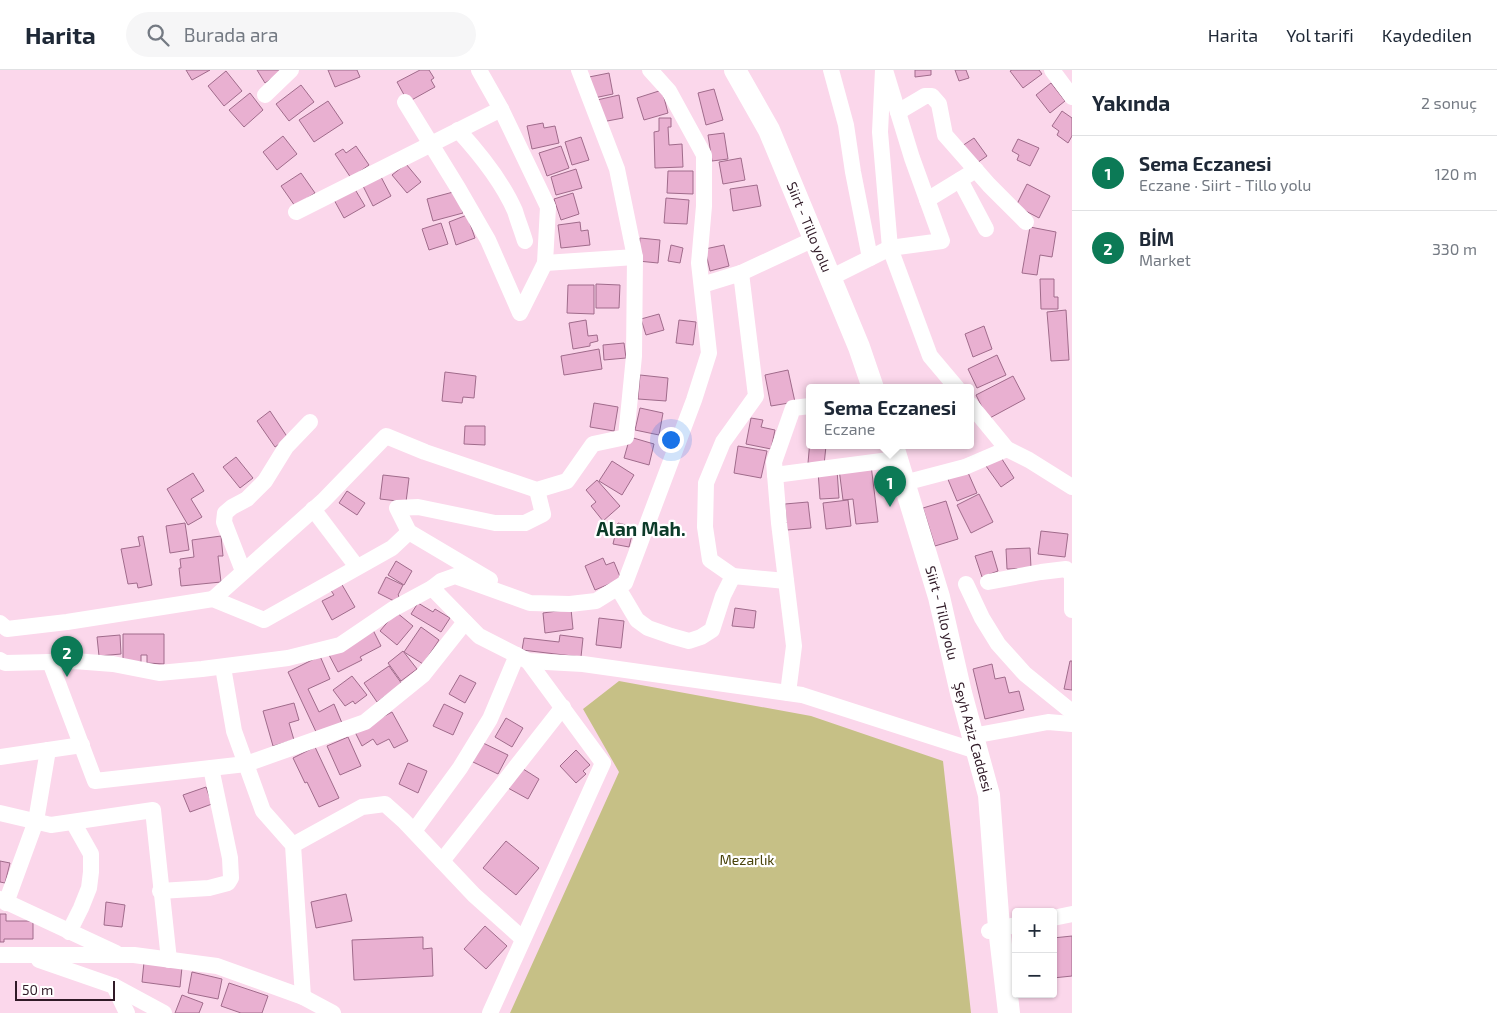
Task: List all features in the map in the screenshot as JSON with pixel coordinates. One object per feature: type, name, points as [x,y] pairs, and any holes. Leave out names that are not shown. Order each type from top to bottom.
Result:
[{"type":"main road","name":"Siirt - Tillo yolu","points":[[735,70],[769,130],[859,348],[872,384]]},
{"type":"main road","name":"Siirt - Tillo yolu","points":[[895,453],[939,596],[961,693]]},
{"type":"main road","name":"Şeyh Aziz Caddesi","points":[[961,693],[971,743],[989,795],[1009,1013]]},
{"type":"main road","name":"Şeyh Aziz Caddesi","points":[[996,1013],[1001,928]]},
{"type":"street","points":[[265,95],[291,70]]},
{"type":"street","points":[[405,102],[488,240],[520,313],[546,263],[548,207],[501,109],[478,70]]},
{"type":"street","points":[[213,599],[313,509],[386,436],[425,452],[537,490],[567,481],[593,444],[626,438],[634,356],[635,257],[617,170],[579,70]]},
{"type":"street","points":[[0,660],[5,663],[74,660],[113,664],[159,673],[223,667],[288,658],[340,644],[393,609],[432,588],[441,581],[455,576],[530,603],[570,604],[596,601],[625,583],[694,400],[709,353],[699,263],[704,206],[704,155],[669,91],[650,70]]},
{"type":"street","points":[[831,70],[846,124],[853,172],[870,258]]},
{"type":"street","points":[[830,278],[890,248],[942,241],[912,158],[884,70]]},
{"type":"street","points":[[884,70],[880,132],[890,248],[930,356],[954,384]]},
{"type":"street","points":[[1052,70],[1072,98]]},
{"type":"street","points":[[898,112],[925,96],[932,96],[939,104],[945,135],[989,185],[1026,222]]},
{"type":"street","points":[[296,212],[501,109]]},
{"type":"street","points":[[458,130],[480,155],[499,182],[514,209],[525,241]]},
{"type":"street","points":[[927,200],[976,170]]},
{"type":"street","points":[[960,180],[986,229]]},
{"type":"street","points":[[702,285],[741,273],[814,239]]},
{"type":"street","points":[[546,263],[635,257]]},
{"type":"street","points":[[741,273],[756,396],[723,442],[706,483],[704,527],[710,560],[733,576],[786,581]]},
{"type":"street","points":[[788,693],[794,646],[779,523],[774,462],[793,408],[806,406]]},
{"type":"street","points":[[974,409],[1007,449],[1029,460],[1072,487]]},
{"type":"street","points":[[243,571],[224,522],[225,513],[247,498],[265,481],[286,447],[310,422]]},
{"type":"street","points":[[904,483],[965,467],[1007,449]]},
{"type":"street","points":[[775,475],[895,453]]},
{"type":"street","points":[[530,603],[409,532],[397,508],[418,507],[495,523],[525,523],[543,514],[537,490]]},
{"type":"street","points":[[313,509],[358,567]]},
{"type":"street","points":[[0,623],[7,629],[17,628],[213,599],[264,620],[392,548],[409,532]]},
{"type":"street","points":[[988,582],[1066,569],[1072,575],[1072,610]]},
{"type":"street","points":[[618,588],[637,620],[648,628],[689,641],[701,637],[712,630],[733,576]]},
{"type":"street","points":[[966,584],[982,618],[998,644],[1025,674],[1072,712]]},
{"type":"street","points":[[432,588],[479,636],[523,658],[583,664],[802,695],[971,743],[1048,722],[1072,724]]},
{"type":"street","points":[[50,662],[95,781],[246,764],[365,722],[423,675],[465,622]]},
{"type":"street","points":[[490,1013],[603,762],[523,658]]},
{"type":"street","points":[[414,831],[460,768],[490,719],[523,658]]},
{"type":"street","points":[[223,667],[234,731],[263,811],[293,845],[303,997]]},
{"type":"street","points":[[442,862],[563,708]]},
{"type":"street","points":[[0,757],[82,745]]},
{"type":"street","points":[[48,750],[36,821],[3,901],[120,955]]},
{"type":"street","points":[[160,891],[209,888],[228,883],[231,878],[230,858],[212,768]]},
{"type":"street","points":[[293,845],[362,808],[385,804],[414,831],[474,895],[523,939]]},
{"type":"street","points":[[0,813],[51,825],[152,810],[169,960]]},
{"type":"street","points":[[68,932],[84,902],[89,888],[91,872],[91,854],[73,822]]},
{"type":"street","points":[[1057,917],[1072,914]]},
{"type":"street","points":[[0,955],[134,955],[217,966],[303,997],[333,1013]]},
{"type":"street","points":[[26,955],[114,986],[164,1013]]},
{"type":"street","points":[[114,986],[127,1013]]},
{"type":"green space","name":"Mezarlık","points":[[619,681],[811,716],[943,761],[971,1013],[510,1013],[619,772],[583,709]]},
{"type":"building","points":[[186,70],[210,70],[192,80]]},
{"type":"building","points":[[257,70],[285,70],[265,83]]},
{"type":"building","points":[[328,70],[357,70],[360,77],[335,87]]},
{"type":"building","points":[[420,70],[429,70],[434,78],[431,80],[435,87],[408,102],[397,82]]},
{"type":"building","points":[[915,70],[931,70],[931,75],[915,77]]},
{"type":"building","points":[[955,70],[966,70],[969,78],[959,81]]},
{"type":"building","points":[[1039,70],[1042,74],[1023,88],[1010,71]]},
{"type":"building","points":[[226,71],[242,91],[224,106],[208,86]]},
{"type":"building","points":[[609,73],[613,94],[594,98],[589,77]]},
{"type":"building","points":[[1051,83],[1065,101],[1050,113],[1036,95]]},
{"type":"building","points":[[301,85],[314,102],[289,121],[276,104]]},
{"type":"building","points":[[714,89],[723,120],[706,125],[698,93]]},
{"type":"building","points":[[662,90],[668,113],[644,120],[637,98]]},
{"type":"building","points":[[250,93],[263,110],[244,127],[229,110]]},
{"type":"building","points":[[619,95],[623,118],[602,122],[597,100]]},
{"type":"building","points":[[328,101],[343,123],[314,142],[299,120]]},
{"type":"building","points":[[1062,111],[1072,118],[1072,136],[1068,143],[1057,135],[1059,131],[1052,126]]},
{"type":"building","points":[[659,118],[671,118],[671,127],[668,127],[669,145],[682,144],[683,167],[655,168],[654,132],[659,131]]},
{"type":"building","points":[[543,123],[544,128],[555,126],[559,143],[532,149],[527,126]]},
{"type":"building","points":[[724,133],[728,159],[712,161],[708,135]]},
{"type":"building","points":[[283,136],[297,154],[277,170],[263,152]]},
{"type":"building","points":[[581,137],[589,160],[572,165],[565,142]]},
{"type":"building","points":[[974,138],[987,156],[974,165],[962,146]]},
{"type":"building","points":[[1018,139],[1039,148],[1030,166],[1017,160],[1019,155],[1012,151]]},
{"type":"building","points":[[356,146],[369,165],[351,178],[335,154],[343,149],[346,153]]},
{"type":"building","points":[[561,146],[569,168],[547,176],[539,153]]},
{"type":"building","points":[[741,158],[745,180],[723,184],[719,162]]},
{"type":"building","points":[[406,164],[421,182],[407,193],[392,175]]},
{"type":"building","points":[[576,169],[582,188],[556,195],[551,177]]},
{"type":"building","points":[[668,171],[693,171],[693,194],[667,193]]},
{"type":"building","points":[[301,173],[315,193],[295,206],[281,186]]},
{"type":"building","points":[[380,175],[391,196],[373,206],[362,184]]},
{"type":"building","points":[[1027,184],[1050,196],[1039,218],[1016,206]]},
{"type":"building","points":[[757,185],[761,206],[733,211],[730,189]]},
{"type":"building","points":[[353,186],[365,206],[344,218],[333,198]]},
{"type":"building","points":[[457,191],[463,213],[433,221],[427,199]]},
{"type":"building","points":[[573,193],[579,214],[561,220],[554,199]]},
{"type":"building","points":[[666,198],[689,200],[687,224],[664,223]]},
{"type":"building","points":[[467,215],[475,238],[456,245],[449,222]]},
{"type":"building","points":[[580,222],[581,231],[588,230],[590,245],[561,248],[558,225]]},
{"type":"building","points":[[441,223],[448,244],[429,250],[422,229]]},
{"type":"building","points":[[1030,227],[1056,232],[1052,257],[1040,255],[1037,275],[1022,273]]},
{"type":"building","points":[[640,238],[660,240],[658,263],[638,261]]},
{"type":"building","points":[[671,245],[683,248],[680,263],[668,261]]},
{"type":"building","points":[[724,245],[729,266],[710,271],[705,249]]},
{"type":"building","points":[[1040,279],[1054,279],[1054,297],[1058,297],[1058,309],[1041,309]]},
{"type":"building","points":[[596,284],[620,285],[619,308],[596,308]]},
{"type":"building","points":[[568,285],[594,285],[594,314],[567,313]]},
{"type":"building","points":[[1066,310],[1069,360],[1051,361],[1047,312]]},
{"type":"building","points":[[659,314],[664,330],[646,335],[641,319]]},
{"type":"building","points":[[586,320],[588,336],[597,335],[598,341],[590,343],[590,346],[573,349],[569,323]]},
{"type":"building","points":[[679,320],[696,322],[693,345],[676,343]]},
{"type":"building","points":[[984,326],[992,349],[973,357],[965,334]]},
{"type":"building","points":[[624,343],[626,358],[604,360],[603,345]]},
{"type":"building","points":[[599,349],[602,369],[564,375],[561,356]]},
{"type":"building","points":[[997,355],[1006,375],[977,388],[968,369]]},
{"type":"building","points":[[788,370],[795,402],[771,406],[765,375]]},
{"type":"building","points":[[445,372],[476,376],[474,398],[463,397],[462,403],[442,401]]},
{"type":"building","points":[[640,375],[668,378],[666,401],[638,399]]},
{"type":"building","points":[[1013,376],[1025,399],[988,419],[976,395]]},
{"type":"building","points":[[594,403],[618,407],[614,431],[590,427]]},
{"type":"building","points":[[640,408],[663,413],[659,435],[635,430]]},
{"type":"building","points":[[270,411],[288,438],[275,447],[257,421]]},
{"type":"building","points":[[751,418],[763,420],[761,427],[775,430],[771,449],[746,444]]},
{"type":"building","points":[[465,426],[485,426],[485,445],[464,444]]},
{"type":"building","points":[[630,437],[654,444],[649,465],[624,458]]},
{"type":"building","points":[[738,446],[767,451],[761,478],[734,473]]},
{"type":"building","points":[[809,449],[826,449],[824,465],[808,463]]},
{"type":"building","points":[[1000,456],[1014,478],[1001,487],[986,466]]},
{"type":"building","points":[[236,457],[253,478],[240,488],[223,467]]},
{"type":"building","points":[[612,461],[634,475],[622,495],[599,481]]},
{"type":"building","points":[[871,465],[878,522],[856,524],[853,499],[843,500],[839,469]]},
{"type":"building","points":[[966,468],[977,493],[957,501],[947,477]]},
{"type":"building","points":[[837,470],[839,498],[820,499],[818,471]]},
{"type":"building","points":[[193,473],[204,491],[191,499],[202,517],[188,525],[167,489]]},
{"type":"building","points":[[383,475],[409,478],[406,502],[380,499]]},
{"type":"building","points":[[597,480],[620,506],[603,521],[591,506],[596,502],[586,490]]},
{"type":"building","points":[[347,491],[365,503],[357,515],[339,503]]},
{"type":"building","points":[[979,494],[993,522],[971,533],[957,505]]},
{"type":"building","points":[[848,500],[851,526],[826,529],[823,503]]},
{"type":"building","points":[[946,501],[958,539],[935,546],[923,508]]},
{"type":"building","points":[[808,502],[811,528],[787,530],[785,504]]},
{"type":"building","points":[[185,523],[189,550],[170,553],[166,526]]},
{"type":"building","points":[[618,523],[634,527],[629,547],[613,544]]},
{"type":"building","points":[[1041,531],[1068,534],[1065,557],[1038,554]]},
{"type":"building","points":[[143,536],[152,585],[138,588],[137,583],[128,584],[121,549],[140,546],[138,537]]},
{"type":"building","points":[[221,536],[223,556],[218,556],[221,582],[181,586],[180,559],[194,557],[192,540]]},
{"type":"building","points":[[1030,548],[1031,568],[1007,569],[1006,549]]},
{"type":"building","points":[[992,551],[998,571],[982,577],[975,556]]},
{"type":"building","points":[[603,558],[606,565],[614,562],[621,579],[595,590],[585,566]]},
{"type":"building","points":[[396,561],[412,571],[404,585],[388,575]]},
{"type":"building","points":[[386,577],[403,585],[396,602],[378,593]]},
{"type":"building","points":[[341,583],[355,607],[332,620],[322,601],[334,595],[330,589]]},
{"type":"building","points":[[418,603],[433,612],[435,609],[450,618],[441,632],[411,614]]},
{"type":"building","points":[[735,608],[756,611],[754,628],[732,626]]},
{"type":"building","points":[[571,609],[573,629],[545,633],[543,613]]},
{"type":"building","points":[[396,612],[413,626],[397,645],[380,631]]},
{"type":"building","points":[[599,618],[624,621],[621,648],[596,645]]},
{"type":"building","points":[[421,627],[439,640],[423,664],[404,652]]},
{"type":"building","points":[[373,630],[381,646],[360,657],[362,660],[338,672],[328,653]]},
{"type":"building","points":[[123,634],[164,634],[164,664],[147,663],[147,655],[141,655],[141,662],[123,662]]},
{"type":"building","points":[[120,635],[121,654],[99,656],[97,637]]},
{"type":"building","points":[[560,635],[583,638],[581,657],[522,650],[524,638],[559,642]]},
{"type":"building","points":[[403,651],[417,669],[401,681],[388,663]]},
{"type":"building","points":[[320,656],[330,679],[308,689],[319,712],[334,704],[342,723],[317,734],[288,672]]},
{"type":"building","points":[[1070,661],[1072,661],[1072,690],[1064,689]]},
{"type":"building","points":[[992,664],[995,679],[1005,677],[1009,693],[1019,691],[1024,710],[985,719],[973,669]]},
{"type":"building","points":[[389,666],[402,684],[377,702],[364,683]]},
{"type":"building","points":[[460,675],[476,683],[465,703],[449,694]]},
{"type":"building","points":[[352,676],[367,695],[355,704],[353,701],[345,706],[333,690]]},
{"type":"building","points":[[294,703],[299,720],[289,723],[294,740],[273,746],[263,711]]},
{"type":"building","points":[[444,704],[463,713],[453,735],[433,726]]},
{"type":"building","points":[[392,712],[408,741],[394,748],[389,739],[377,745],[373,739],[362,746],[355,732]]},
{"type":"building","points":[[506,718],[523,728],[512,747],[495,737]]},
{"type":"building","points":[[348,737],[361,766],[340,775],[327,746]]},
{"type":"building","points":[[481,742],[508,755],[498,774],[471,761]]},
{"type":"building","points":[[315,747],[339,798],[319,807],[293,758]]},
{"type":"building","points":[[576,750],[590,765],[583,771],[586,774],[576,783],[560,766]]},
{"type":"building","points":[[408,763],[427,771],[418,793],[399,784]]},
{"type":"building","points":[[520,767],[539,779],[528,799],[508,788]]},
{"type":"building","points":[[206,787],[212,804],[190,812],[183,795]]},
{"type":"building","points":[[506,841],[539,868],[516,895],[483,868]]},
{"type":"building","points":[[0,861],[10,863],[5,883],[0,882]]},
{"type":"building","points":[[346,894],[352,921],[316,928],[311,902]]},
{"type":"building","points":[[106,902],[125,905],[122,927],[104,925]]},
{"type":"building","points":[[0,914],[6,914],[6,921],[33,921],[33,939],[4,939],[4,942],[0,942]]},
{"type":"building","points":[[485,926],[507,946],[486,969],[464,949]]},
{"type":"building","points":[[1072,936],[1072,976],[1057,978],[1057,938]]},
{"type":"building","points":[[423,937],[423,949],[432,948],[433,976],[354,980],[352,940]]},
{"type":"building","points":[[144,962],[182,967],[180,987],[142,982]]},
{"type":"building","points":[[192,972],[222,979],[218,999],[188,993]]},
{"type":"building","points":[[229,983],[268,996],[262,1013],[241,1013],[221,1006]]},
{"type":"building","points":[[182,995],[203,1003],[199,1013],[175,1013]]},
{"type":"place","name":"Sema Eczanesi","points":[[890,507]]},
{"type":"place","name":"BİM","points":[[67,677]]},
{"type":"district","name":"Alan Mah.","points":[[641,529]]}]
